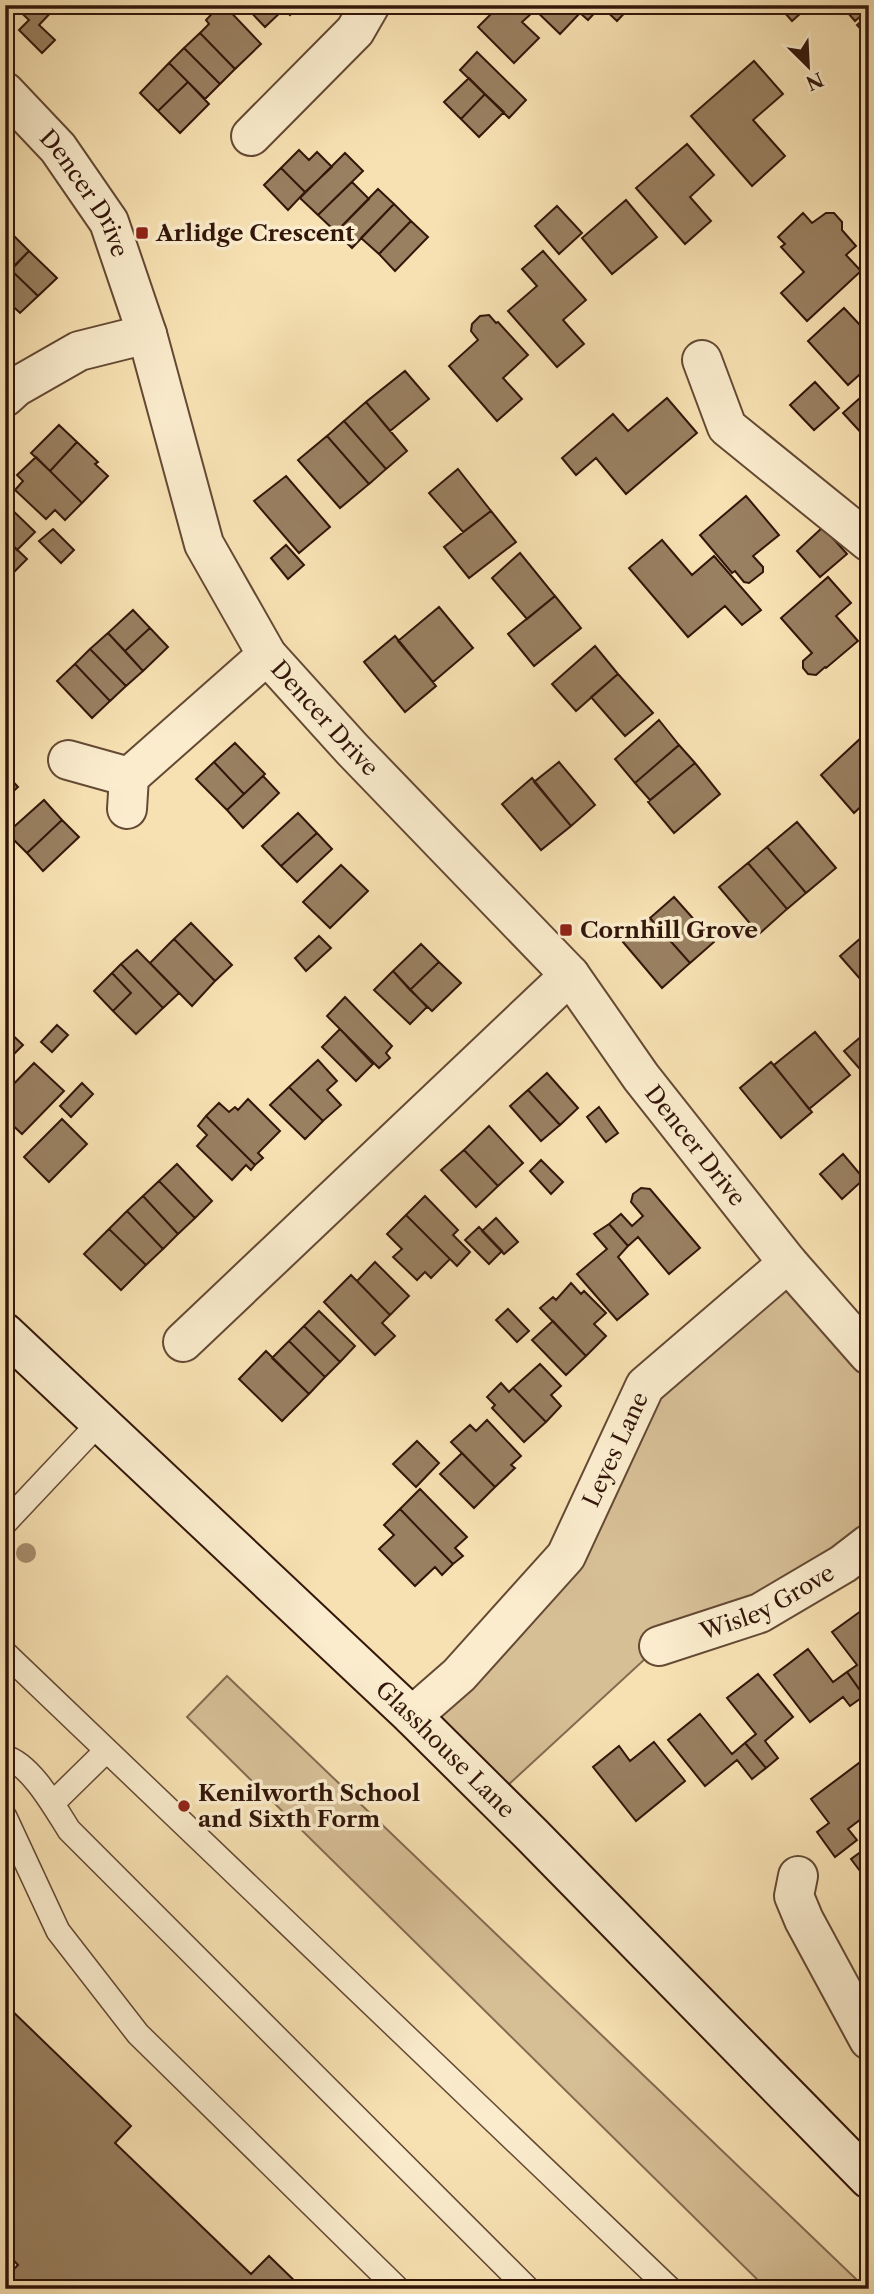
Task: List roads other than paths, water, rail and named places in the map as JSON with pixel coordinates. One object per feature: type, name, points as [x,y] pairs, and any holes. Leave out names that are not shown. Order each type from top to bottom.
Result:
[{"type":"street","points":[[251,136],[355,31],[370,5]]},
{"type":"street","name":"Dencer Drive","points":[[5,92],[58,148],[110,222],[147,334],[204,544],[267,655],[352,749],[570,975],[640,1077],[788,1263]]},
{"type":"street","points":[[5,397],[16,387],[79,351],[147,334]]},
{"type":"street","points":[[702,360],[727,427],[869,542]]},
{"type":"street","points":[[68,760],[128,793],[267,655]]},
{"type":"street","points":[[183,1342],[570,975]]},
{"type":"street","points":[[788,1263],[869,1355]]},
{"type":"street","name":"Leyes Lane","points":[[412,1716],[459,1675],[566,1556],[645,1386],[788,1263]]},
{"type":"street","name":"Glasshouse Lane","points":[[5,1333],[412,1716],[869,2179]]},
{"type":"street","name":"Wisley Grove","points":[[659,1646],[760,1613],[843,1564],[869,1544]]},
{"type":"street","points":[[798,1876],[794,1896],[804,1920],[869,2040]]},
{"type":"lane","points":[[5,1523],[100,1422]]},
{"type":"lane","points":[[5,1653],[670,2289]]},
{"type":"lane","points":[[53,1803],[106,1751]]},
{"type":"lane","points":[[5,1757],[22,1766],[53,1803],[69,1830],[528,2289]]},
{"type":"lane","points":[[5,1817],[58,1931],[138,2034],[398,2289]]},
{"type":"place","name":"Arlidge Crescent","points":[[142,233]]},
{"type":"place","name":"Cornhill Grove","points":[[566,930]]},
{"type":"place","name":"Kenilworth School and Sixth Form","points":[[184,1806]]}]
